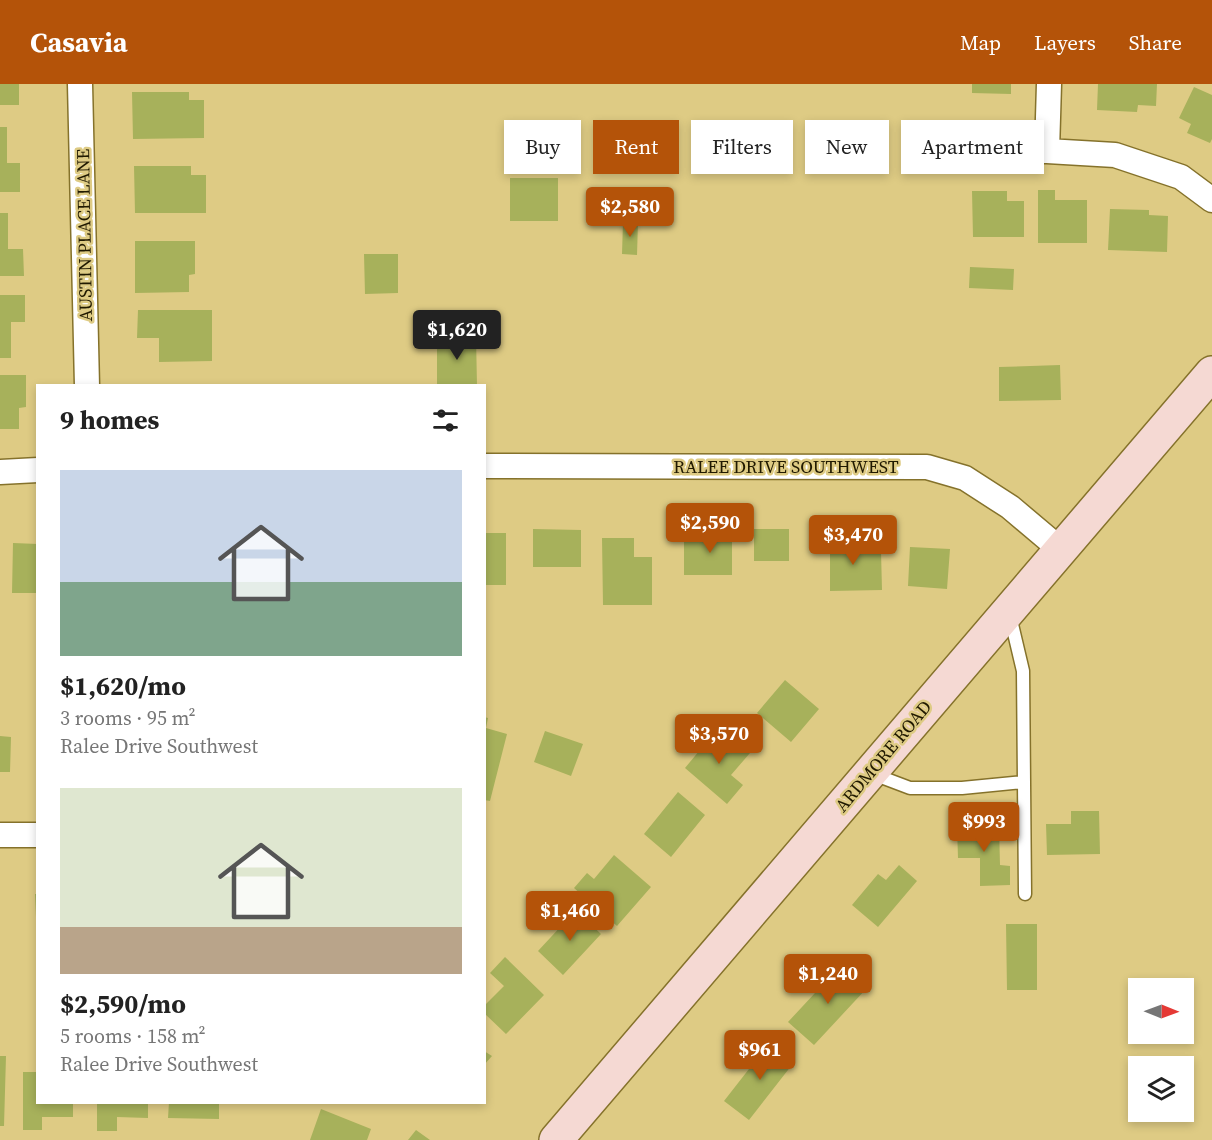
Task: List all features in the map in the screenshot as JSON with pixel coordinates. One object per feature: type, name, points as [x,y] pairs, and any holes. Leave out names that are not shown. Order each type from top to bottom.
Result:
[{"type":"street","name":"AUSTIN PLACE LANE","points":[[80,84],[87,384]]},
{"type":"street","points":[[1049,84],[1047,151],[1115,155],[1181,177],[1212,200]]},
{"type":"street","name":"ARDMORE ROAD","points":[[556,1140],[1212,373]]},
{"type":"street","name":"RALEE DRIVE SOUTHWEST","points":[[486,466],[927,467],[965,478],[1010,507],[1061,550]]},
{"type":"street","points":[[0,472],[36,470]]},
{"type":"street","points":[[0,835],[36,835]]},
{"type":"lane","points":[[1008,609],[1023,671],[1025,894]]},
{"type":"lane","points":[[869,772],[910,788],[962,788],[1024,782]]},
{"type":"building","points":[[0,84],[19,84],[19,105],[0,105]]},
{"type":"building","points":[[972,84],[1011,84],[1011,94],[972,93]]},
{"type":"building","points":[[1098,84],[1157,84],[1156,106],[1138,105],[1137,112],[1097,110]]},
{"type":"building","points":[[1194,87],[1212,95],[1212,139],[1210,143],[1187,133],[1191,124],[1179,118]]},
{"type":"building","points":[[132,92],[189,92],[189,100],[204,100],[204,138],[133,139]]},
{"type":"building","points":[[0,127],[7,127],[7,163],[20,163],[20,192],[0,192]]},
{"type":"building","points":[[134,166],[191,166],[191,175],[206,175],[206,213],[135,213]]},
{"type":"building","points":[[510,178],[558,178],[558,221],[510,221]]},
{"type":"building","points":[[1038,190],[1055,190],[1055,200],[1087,200],[1087,243],[1038,243]]},
{"type":"building","points":[[972,191],[1007,191],[1007,201],[1024,201],[1024,237],[973,237]]},
{"type":"building","points":[[1110,209],[1149,210],[1149,215],[1168,216],[1167,252],[1108,250]]},
{"type":"building","points":[[0,213],[8,213],[8,249],[23,249],[24,276],[0,276]]},
{"type":"building","points":[[623,222],[638,222],[637,255],[622,254]]},
{"type":"building","points":[[135,241],[195,241],[195,274],[189,275],[189,292],[135,293]]},
{"type":"building","points":[[364,254],[398,254],[398,293],[365,294]]},
{"type":"building","points":[[970,267],[1014,269],[1013,290],[969,288]]},
{"type":"building","points":[[0,295],[25,295],[25,322],[11,322],[11,358],[0,358]]},
{"type":"building","points":[[138,310],[212,310],[212,361],[159,362],[159,338],[137,338]]},
{"type":"building","points":[[437,336],[476,336],[477,384],[437,384]]},
{"type":"building","points":[[1060,365],[1061,400],[999,401],[999,367]]},
{"type":"building","points":[[0,375],[26,375],[26,407],[19,408],[19,429],[0,429]]},
{"type":"building","points":[[703,528],[732,528],[732,575],[684,575],[684,542],[703,542]]},
{"type":"building","points":[[533,529],[581,530],[581,567],[533,567]]},
{"type":"building","points":[[754,529],[789,529],[789,561],[754,561]]},
{"type":"building","points":[[830,532],[850,532],[850,552],[881,551],[882,590],[830,591]]},
{"type":"building","points":[[486,533],[506,533],[506,585],[486,585]]},
{"type":"building","points":[[602,538],[634,538],[634,557],[652,557],[652,605],[603,605]]},
{"type":"building","points":[[13,543],[36,544],[36,593],[12,593]]},
{"type":"building","points":[[910,547],[950,549],[947,589],[908,586]]},
{"type":"building","points":[[785,680],[819,709],[791,742],[757,713]]},
{"type":"building","points":[[719,727],[750,753],[731,775],[743,785],[727,804],[685,768]]},
{"type":"building","points":[[486,728],[507,734],[490,801],[486,800]]},
{"type":"building","points":[[545,731],[583,744],[571,776],[534,762]]},
{"type":"building","points":[[0,736],[11,737],[10,772],[0,772]]},
{"type":"building","points":[[678,792],[705,815],[671,857],[644,834]]},
{"type":"building","points":[[1071,811],[1099,811],[1100,854],[1047,855],[1046,824],[1071,824]]},
{"type":"building","points":[[957,826],[999,826],[1000,865],[1010,866],[1010,885],[980,886],[980,858],[958,858]]},
{"type":"building","points":[[614,855],[651,887],[617,926],[574,888],[587,873],[594,879]]},
{"type":"building","points":[[899,865],[917,881],[878,927],[852,905],[878,874],[886,880]]},
{"type":"building","points":[[576,910],[601,934],[563,975],[538,951]]},
{"type":"building","points":[[1006,924],[1037,924],[1037,990],[1007,990]]},
{"type":"building","points":[[505,957],[544,995],[506,1034],[486,1015],[486,1004],[504,986],[490,973]]},
{"type":"building","points":[[842,964],[867,988],[814,1045],[788,1022]]},
{"type":"building","points":[[770,1042],[795,1061],[749,1120],[724,1101]]},
{"type":"building","points":[[486,1052],[492,1056],[486,1063]]},
{"type":"building","points":[[0,1056],[6,1056],[4,1126],[0,1126]]},
{"type":"building","points":[[23,1072],[36,1072],[36,1104],[73,1104],[73,1117],[42,1117],[42,1130],[23,1130]]},
{"type":"building","points":[[97,1104],[148,1104],[148,1118],[117,1117],[117,1131],[97,1131]]},
{"type":"building","points":[[169,1104],[219,1104],[219,1119],[168,1118]]},
{"type":"building","points":[[321,1109],[371,1129],[367,1140],[310,1140]]},
{"type":"building","points":[[416,1130],[430,1140],[408,1140]]}]
